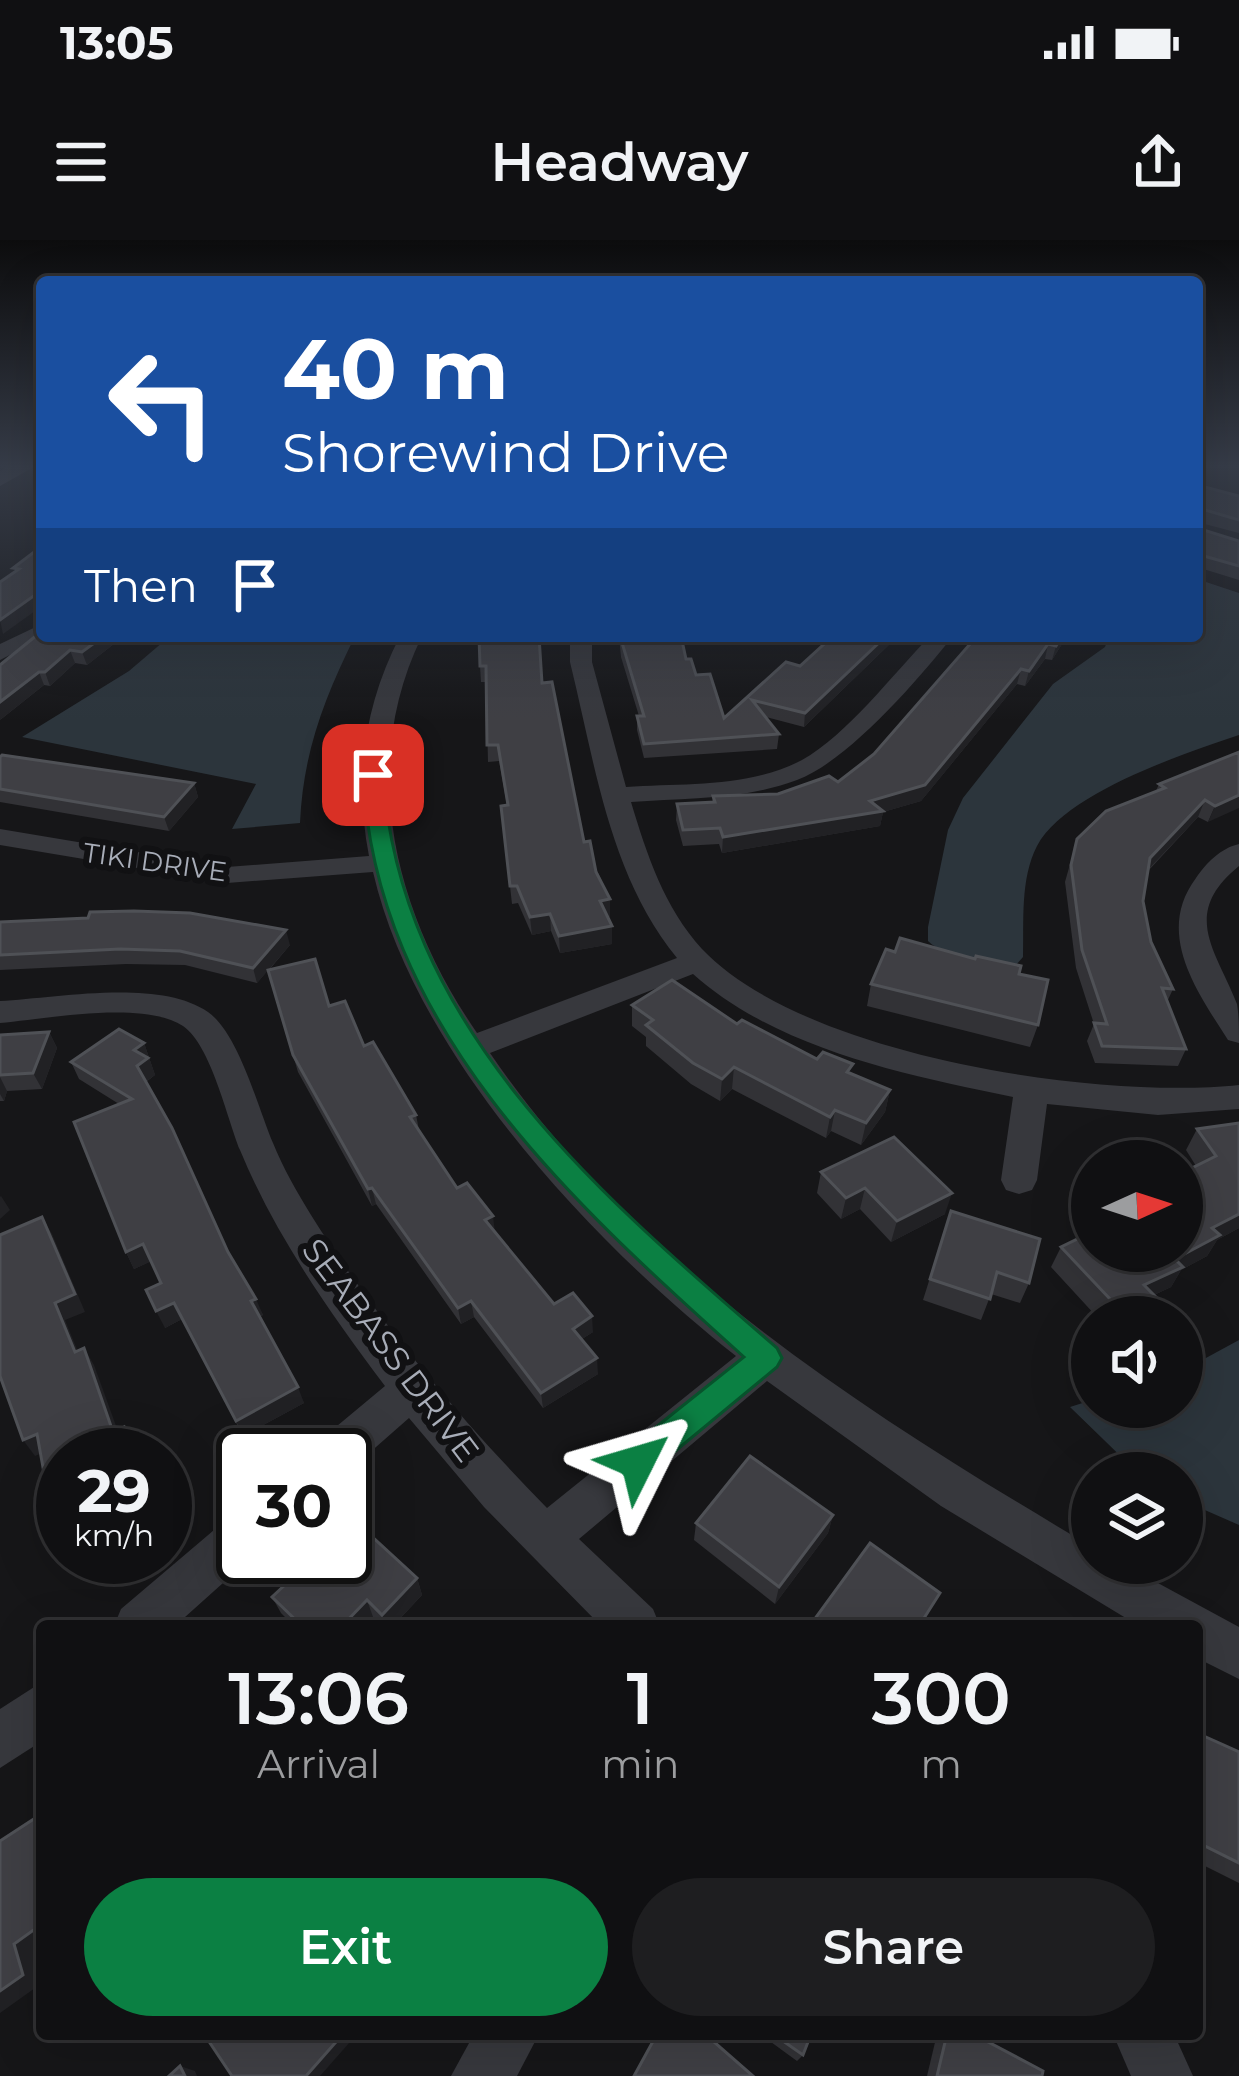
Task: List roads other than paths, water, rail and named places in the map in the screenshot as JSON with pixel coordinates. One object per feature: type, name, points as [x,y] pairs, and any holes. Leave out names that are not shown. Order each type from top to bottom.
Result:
[{"type":"street","points":[[0,653],[36,633]]},
{"type":"street","points":[[408,642],[393,672],[376,738],[376,826],[383,863],[414,952],[468,1049],[549,1155],[611,1221],[766,1358],[965,1499],[1177,1620]]},
{"type":"street","points":[[581,642],[581,662],[652,902],[697,962],[737,994],[808,1030],[1031,1091],[1159,1105],[1239,1097]]},
{"type":"street","points":[[619,795],[747,784],[814,764],[936,642]]},
{"type":"street","name":"TIKI DRIVE","points":[[0,837],[227,875],[383,863]]},
{"type":"street","points":[[1239,852],[1203,883],[1192,912],[1191,934],[1200,970],[1239,1032]]},
{"type":"street","points":[[468,1049],[697,962]]},
{"type":"street","name":"SEABASS DRIVE","points":[[0,1012],[144,1006],[176,1010],[201,1023],[215,1042],[263,1162],[305,1238],[412,1389],[545,1538],[630,1620]]},
{"type":"street","points":[[1019,1180],[1031,1091]]},
{"type":"street","points":[[545,1538],[766,1358]]},
{"type":"street","points":[[366,1428],[412,1389]]},
{"type":"street","points":[[145,1620],[216,1558]]},
{"type":"street","points":[[1203,1634],[1239,1654]]},
{"type":"street","points":[[482,2076],[505,2040]]},
{"type":"street","points":[[1146,2040],[1162,2076]]}]
